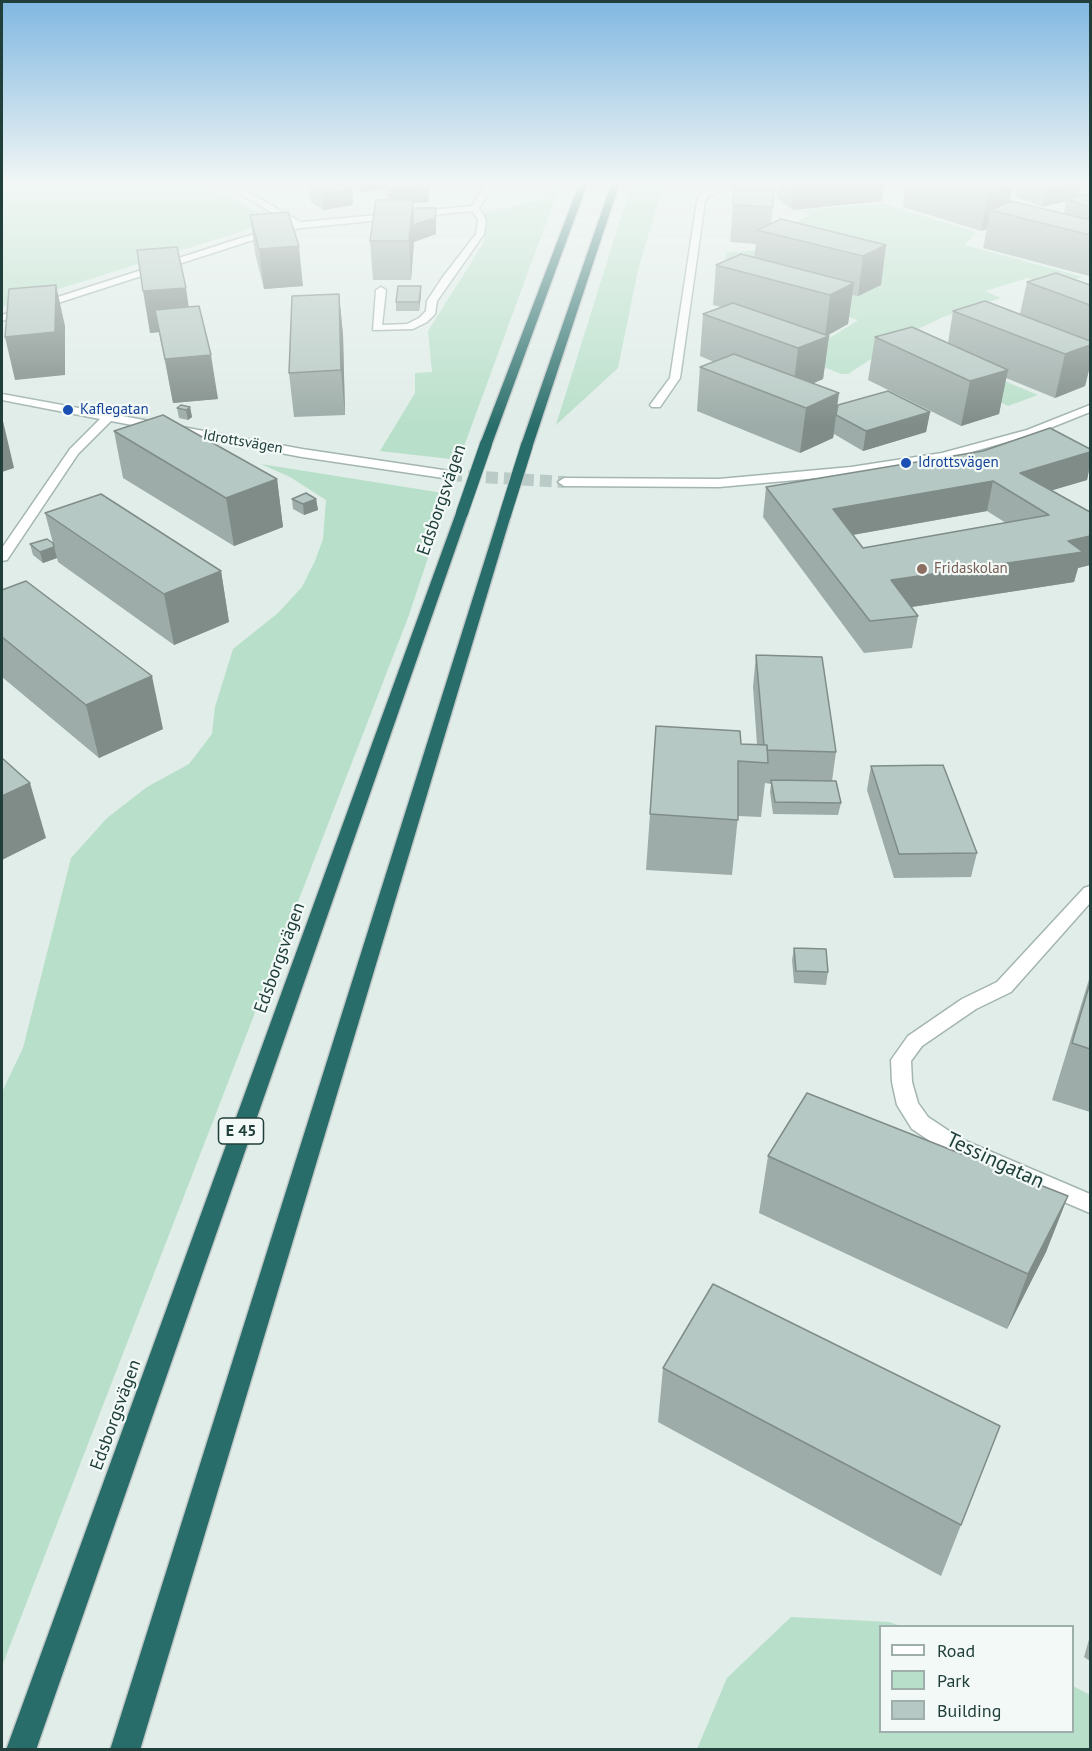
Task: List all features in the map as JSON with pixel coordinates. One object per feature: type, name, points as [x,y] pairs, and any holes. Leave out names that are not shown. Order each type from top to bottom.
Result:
[{"type":"highway","name":"Edsborgsvägen","points":[[21,1749],[486,444],[553,264]]},
{"type":"highway","points":[[125,1749],[527,445],[588,264]]},
{"type":"street","points":[[2,318],[170,264]]},
{"type":"street","points":[[381,290],[377,328],[410,327],[423,320],[431,312],[432,301],[458,264]]},
{"type":"street","points":[[656,405],[675,378],[692,264]]},
{"type":"street","name":"Idrottsvägen","points":[[2,397],[400,469],[450,475]]},
{"type":"street","points":[[564,482],[719,483],[850,471],[943,456],[1030,432],[1090,408]]},
{"type":"street","points":[[2,557],[74,452],[108,417]]},
{"type":"street","name":"Tessingatan","points":[[1090,892],[1004,987],[969,1004],[915,1041],[901,1060],[902,1082],[908,1105],[920,1123],[953,1145],[1090,1204]]},
{"type":"green space","points":[[2,264],[139,264],[2,307]]},
{"type":"green space","points":[[470,264],[531,264],[459,460],[380,451],[415,393],[415,373],[432,372],[428,331]]},
{"type":"green space","points":[[606,264],[640,264],[618,368],[556,425]]},
{"type":"green space","points":[[724,264],[1034,264],[1083,277],[1046,287],[1028,278],[985,291],[1001,298],[943,317],[916,330],[848,374],[841,374],[814,363],[825,341],[858,320],[740,286],[723,275]]},
{"type":"green space","points":[[942,355],[1038,395],[1008,406],[991,397]]},
{"type":"green space","points":[[261,464],[449,494],[409,615],[2,1666],[2,1092],[23,1048],[71,858],[107,818],[147,787],[189,764],[212,734],[215,707],[233,649],[278,613],[302,587],[315,561],[323,539],[326,500],[290,477]]},
{"type":"green space","points":[[791,1617],[889,1622],[898,1625],[879,1625],[879,1733],[1074,1733],[1074,1687],[1090,1695],[1090,1749],[697,1749],[727,1678]]},
{"type":"building","points":[[139,264],[181,264],[186,288],[143,291]]},
{"type":"building","points":[[779,264],[854,283],[830,295],[716,265]]},
{"type":"building","points":[[1056,273],[1090,285],[1090,305],[1027,282]]},
{"type":"building","points":[[56,285],[55,332],[5,337],[9,289]]},
{"type":"building","points":[[398,286],[421,286],[419,302],[396,302]]},
{"type":"building","points":[[339,294],[341,370],[289,373],[292,296]]},
{"type":"building","points":[[985,301],[1090,341],[1090,345],[1065,354],[953,311]]},
{"type":"building","points":[[733,303],[829,336],[798,348],[703,314]]},
{"type":"building","points":[[199,306],[211,355],[165,359],[155,310]]},
{"type":"building","points":[[912,327],[1008,370],[970,381],[875,337]]},
{"type":"building","points":[[734,354],[839,393],[806,408],[700,367]]},
{"type":"building","points":[[888,391],[930,412],[866,431],[836,415],[838,405]]},
{"type":"building","points":[[181,405],[190,407],[186,410],[177,408]]},
{"type":"building","points":[[163,415],[277,479],[226,498],[114,431]]},
{"type":"building","points":[[1050,428],[1090,449],[1090,452],[1020,473],[1090,512],[1090,536],[1068,541],[1083,552],[891,580],[918,616],[870,621],[766,487],[983,451]],"holes":[[[993,481],[1049,515],[863,548],[833,509]]]},
{"type":"building","points":[[306,493],[316,499],[303,504],[292,499]]},
{"type":"building","points":[[101,494],[221,571],[164,594],[45,513]]},
{"type":"building","points":[[47,539],[53,543],[54,547],[40,552],[30,544]]},
{"type":"building","points":[[26,581],[152,676],[86,705],[2,637],[2,590]]},
{"type":"building","points":[[756,655],[822,657],[836,752],[767,750],[767,745],[764,745]]},
{"type":"building","points":[[656,726],[740,731],[741,744],[767,745],[768,763],[738,761],[738,820],[650,814]]},
{"type":"building","points":[[2,758],[30,783],[2,796]]},
{"type":"building","points":[[943,765],[977,853],[899,854],[871,766]]},
{"type":"building","points":[[771,780],[836,781],[841,803],[775,802]]},
{"type":"building","points":[[794,948],[826,949],[828,972],[796,971]]},
{"type":"building","points":[[1090,983],[1090,1049],[1072,1043]]},
{"type":"building","points":[[807,1093],[1068,1196],[1028,1274],[768,1156]]},
{"type":"building","points":[[713,1284],[1000,1426],[961,1525],[663,1368]]},
{"type":"tunnel","points":[[450,475],[564,482]]},
{"type":"place","name":"Kaflegatan","points":[[68,410]]},
{"type":"place","name":"Idrottsvägen","points":[[906,463]]},
{"type":"place","name":"Fridaskolan","points":[[922,569]]}]
